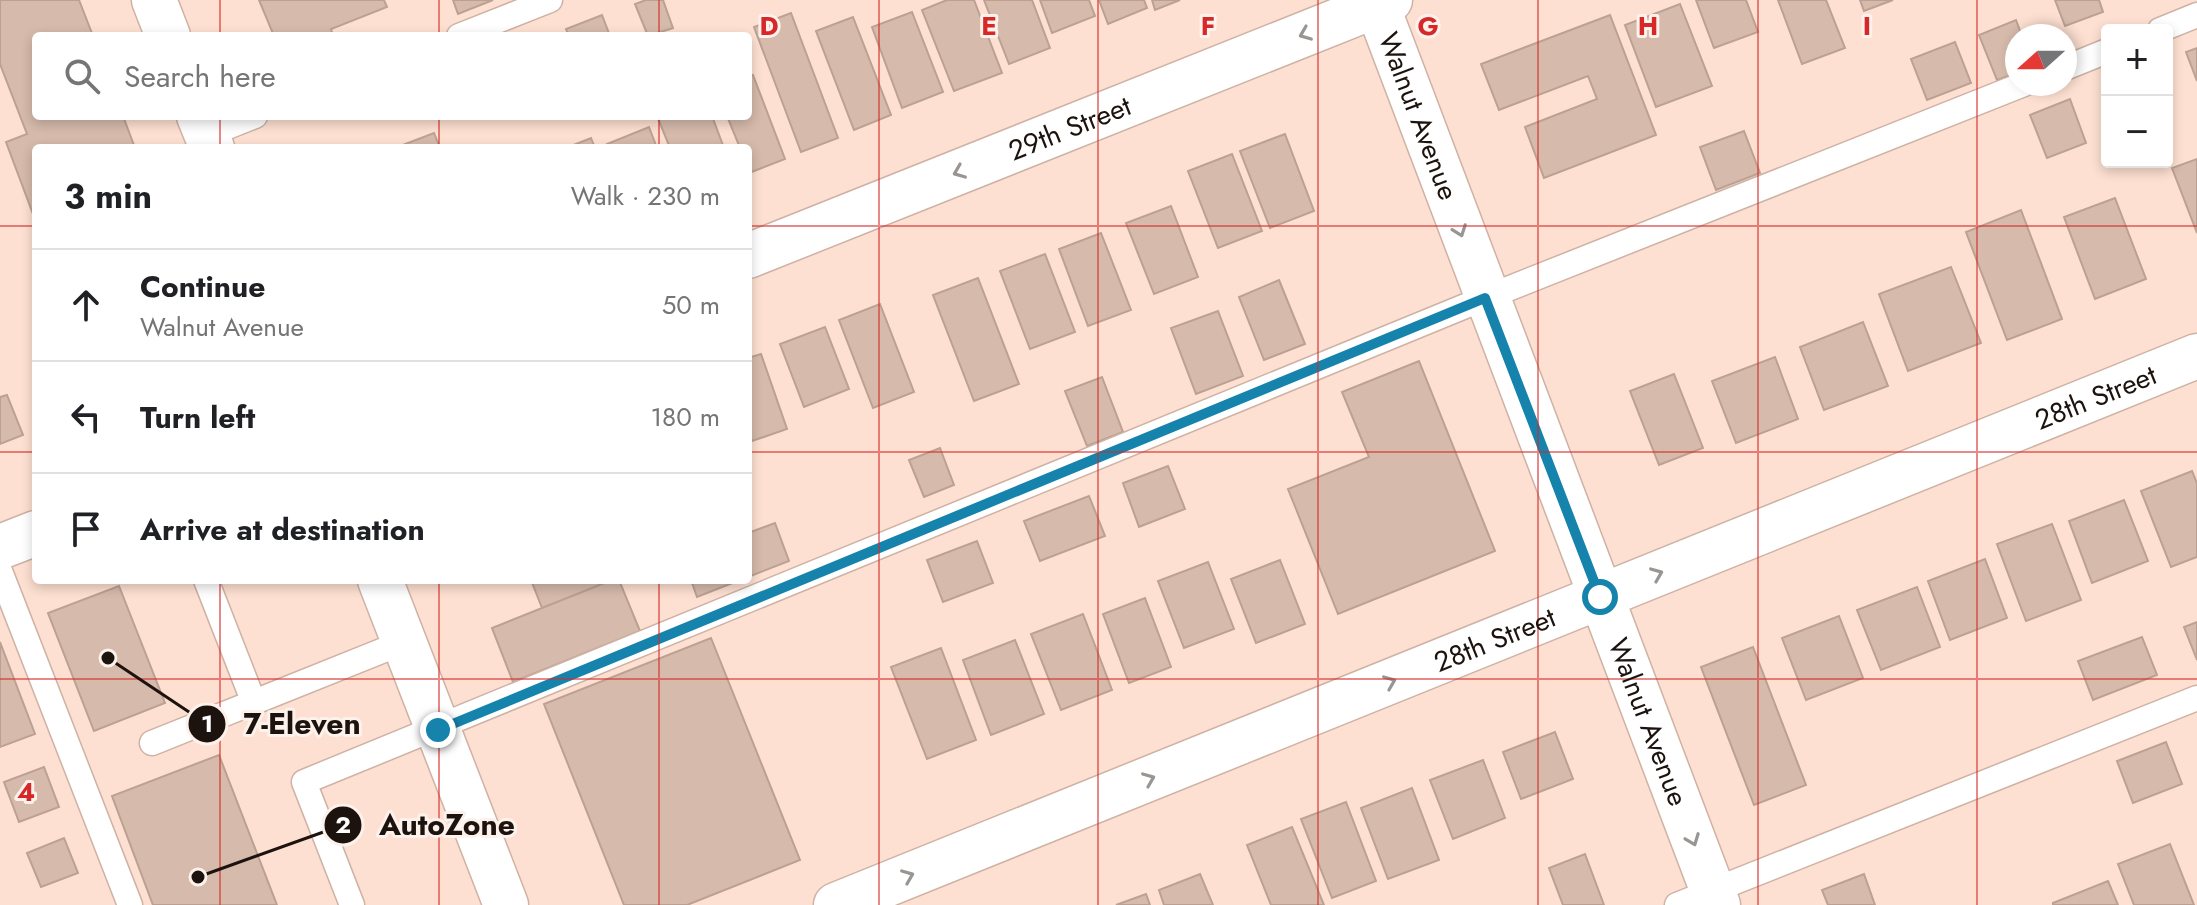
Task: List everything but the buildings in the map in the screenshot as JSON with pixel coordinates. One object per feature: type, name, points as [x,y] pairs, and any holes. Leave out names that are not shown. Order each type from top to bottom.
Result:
[{"type":"street","points":[[154,0],[166,32]]},
{"type":"street","name":"29th Street","points":[[752,254],[1381,2]]},
{"type":"street","name":"Walnut Avenue","points":[[1381,2],[1485,298],[1600,597],[1702,900]]},
{"type":"street","name":"28th Street","points":[[836,905],[2197,356]]},
{"type":"street","points":[[0,547],[32,535]]},
{"type":"street","points":[[382,584],[506,905]]},
{"type":"lane","points":[[469,32],[550,0]]},
{"type":"lane","points":[[2173,25],[2197,15]]},
{"type":"lane","points":[[2077,63],[2101,53]]},
{"type":"lane","points":[[352,905],[304,782],[438,730],[1485,298],[2005,92]]},
{"type":"lane","points":[[206,133],[243,120]]},
{"type":"lane","points":[[0,571],[130,905]]},
{"type":"lane","points":[[208,584],[254,703]]},
{"type":"lane","points":[[152,743],[404,642]]},
{"type":"lane","points":[[1702,900],[2197,698]]},
{"type":"place","name":"7-Eleven","points":[[108,658]]},
{"type":"place","name":"AutoZone","points":[[198,877]]},
{"type":"route","points":[[438,730],[1485,298],[1600,597]]}]
